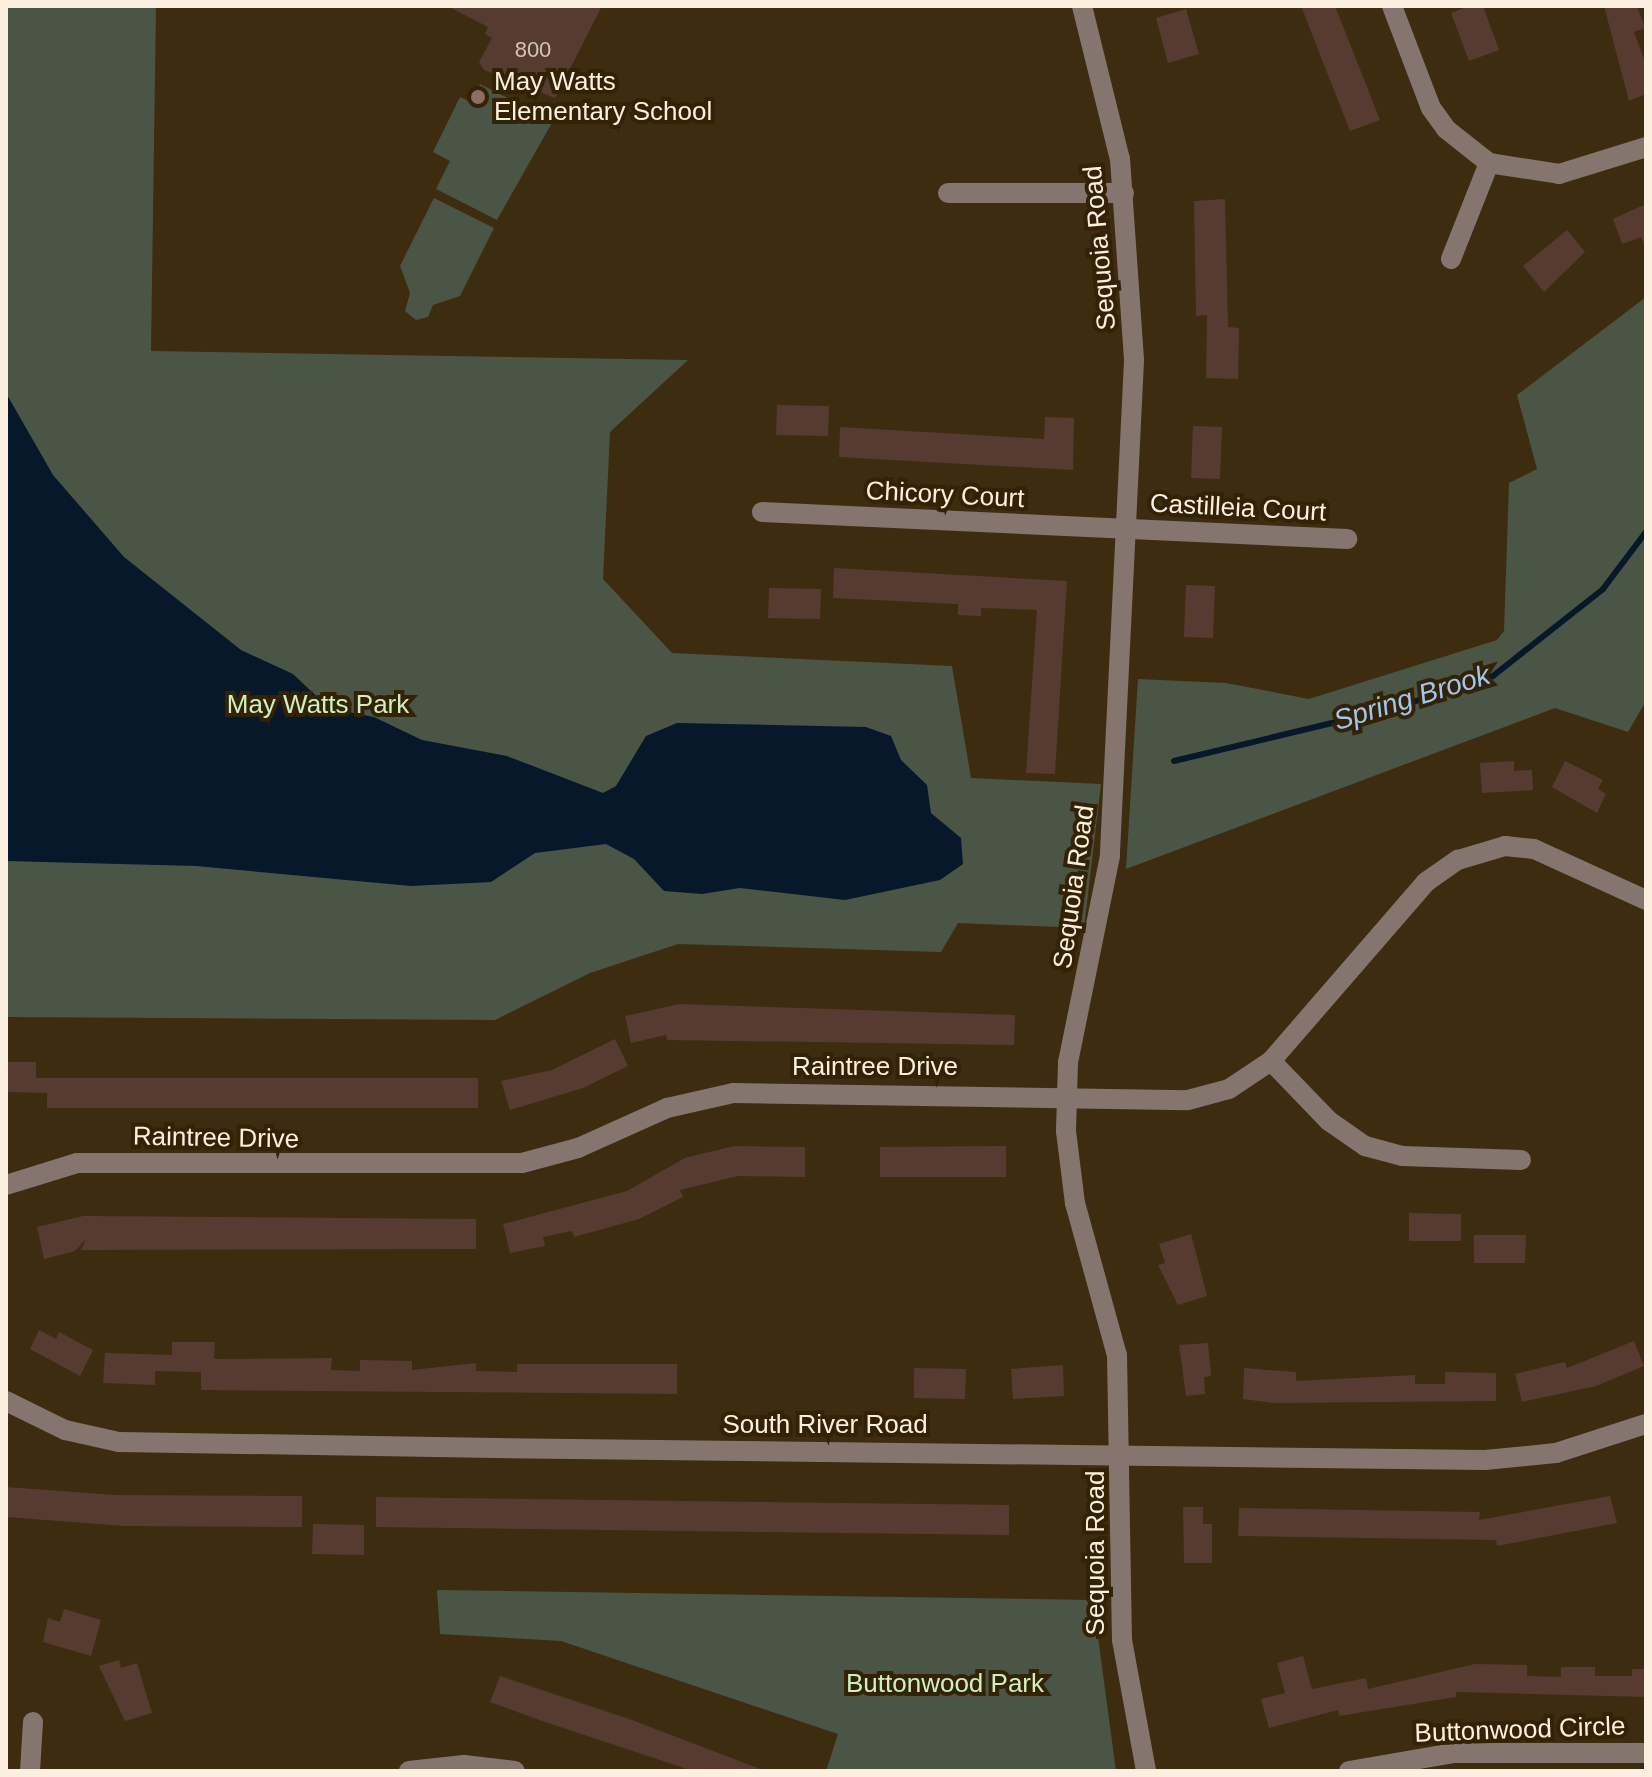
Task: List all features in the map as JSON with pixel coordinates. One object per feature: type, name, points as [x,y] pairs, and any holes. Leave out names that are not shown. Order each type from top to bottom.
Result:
[{"type":"street","name":"Sequoia Road","points":[[1082,6],[1124,193],[1134,310],[1127,529],[1110,856],[1067,1095],[1075,1203],[1117,1355],[1123,1455],[1122,1651],[1146,1771]]},
{"type":"street","points":[[1392,6],[1431,108],[1446,129],[1489,163],[1559,174],[1646,147]]},
{"type":"street","points":[[1451,259],[1489,163]]},
{"type":"street","points":[[948,193],[1124,193]]},
{"type":"street","name":"Chicory Court","points":[[762,512],[1127,529]]},
{"type":"street","name":"Castilleia Court","points":[[1127,529],[1347,539]]},
{"type":"street","name":"Raintree Drive","points":[[6,1185],[77,1163],[522,1163],[578,1148],[667,1108],[733,1093],[1067,1095],[1188,1100],[1229,1089],[1271,1061],[1426,882],[1458,860],[1505,846],[1534,849],[1646,900]]},
{"type":"street","points":[[1271,1061],[1329,1121],[1365,1146],[1402,1156],[1521,1160]]},
{"type":"street","name":"South River Road","points":[[6,1401],[65,1430],[136,1443],[1511,1459],[1556,1453],[1646,1424]]},
{"type":"street","points":[[30,1771],[33,1722]]},
{"type":"street","name":"Buttonwood Circle","points":[[1349,1771],[1454,1753],[1646,1753]]},
{"type":"street","points":[[409,1771],[464,1765],[515,1771]]},
{"type":"green space","name":"May Watts Park","points":[[6,6],[156,6],[151,351],[688,360],[610,432],[603,579],[672,653],[952,666],[971,778],[1101,784],[1084,928],[958,923],[941,952],[678,944],[590,973],[495,1020],[6,1017]]},
{"type":"green space","points":[[480,84],[553,121],[497,220],[436,189],[450,161],[433,152],[460,97],[471,102]]},
{"type":"green space","points":[[434,198],[494,228],[460,296],[433,305],[428,317],[416,320],[405,311],[410,293],[400,266]]},
{"type":"green space","points":[[1646,297],[1646,701],[1628,732],[1555,708],[1126,869],[1138,679],[1226,683],[1309,699],[1497,640],[1504,631],[1509,483],[1537,469],[1517,395]]},
{"type":"green space","name":"Buttonwood Park","points":[[437,1590],[1093,1600],[1116,1771],[826,1771],[838,1734],[561,1641],[440,1634]]},
{"type":"water","points":[[6,393],[53,475],[124,557],[241,650],[293,674],[329,708],[374,717],[422,740],[507,756],[603,793],[616,786],[646,736],[677,723],[866,727],[891,736],[901,760],[927,785],[931,813],[961,838],[963,864],[940,880],[845,900],[740,888],[702,894],[664,891],[634,859],[606,844],[535,853],[491,882],[411,886],[196,866],[6,861]]},
{"type":"building","points":[[447,6],[602,6],[555,98],[484,70],[479,62],[492,38],[485,34],[488,27]]},
{"type":"building","points":[[1301,6],[1335,6],[1380,120],[1350,131]]},
{"type":"building","points":[[1469,6],[1483,6],[1499,50],[1469,61],[1451,13]]},
{"type":"building","points":[[1604,6],[1637,6],[1645,28],[1634,32],[1646,64],[1646,94],[1629,101]]},
{"type":"building","points":[[1186,9],[1199,54],[1168,63],[1156,18]]},
{"type":"building","points":[[1225,199],[1228,327],[1239,328],[1238,379],[1206,378],[1207,315],[1196,316],[1194,201]]},
{"type":"building","points":[[1646,204],[1646,248],[1641,237],[1622,244],[1613,219]]},
{"type":"building","points":[[1567,230],[1585,252],[1544,292],[1523,266]]},
{"type":"building","points":[[777,405],[829,406],[828,436],[776,435]]},
{"type":"building","points":[[1045,417],[1074,418],[1073,470],[839,457],[840,427],[1044,439]]},
{"type":"building","points":[[1193,426],[1222,427],[1220,479],[1191,478]]},
{"type":"building","points":[[834,568],[1067,581],[1055,774],[1026,773],[1037,610],[981,608],[981,616],[958,615],[958,604],[833,598]]},
{"type":"building","points":[[1186,585],[1215,586],[1213,638],[1184,637]]},
{"type":"building","points":[[769,588],[821,589],[820,619],[768,618]]},
{"type":"building","points":[[1514,761],[1514,771],[1532,770],[1533,790],[1482,793],[1480,763]]},
{"type":"building","points":[[1565,761],[1603,780],[1598,789],[1606,794],[1597,813],[1552,787]]},
{"type":"building","points":[[679,1004],[1015,1015],[1014,1045],[667,1040],[666,1035],[631,1043],[625,1016]]},
{"type":"building","points":[[615,1039],[628,1066],[583,1088],[510,1110],[501,1081],[552,1070]]},
{"type":"building","points":[[6,1062],[36,1062],[36,1078],[478,1078],[478,1108],[47,1108],[47,1093],[6,1092]]},
{"type":"building","points":[[734,1146],[805,1147],[805,1177],[738,1176],[680,1190],[683,1197],[639,1219],[574,1237],[572,1231],[543,1237],[545,1246],[510,1253],[503,1224],[627,1191],[685,1158]]},
{"type":"building","points":[[1006,1146],[1006,1177],[880,1177],[880,1147]]},
{"type":"building","points":[[1409,1213],[1461,1214],[1461,1241],[1409,1241]]},
{"type":"building","points":[[83,1216],[476,1219],[476,1249],[81,1250],[86,1239],[75,1251],[44,1259],[37,1227]]},
{"type":"building","points":[[1191,1234],[1207,1296],[1178,1305],[1158,1265],[1165,1263],[1159,1244]]},
{"type":"building","points":[[1474,1235],[1526,1235],[1525,1263],[1474,1263]]},
{"type":"building","points":[[39,1330],[56,1339],[59,1332],[93,1350],[80,1376],[30,1349]]},
{"type":"building","points":[[1634,1341],[1644,1366],[1596,1386],[1522,1402],[1515,1374],[1565,1362],[1567,1368]]},
{"type":"building","points":[[172,1342],[215,1342],[214,1359],[332,1358],[331,1370],[360,1371],[360,1360],[412,1361],[412,1370],[476,1363],[476,1371],[517,1372],[517,1364],[677,1364],[677,1394],[201,1390],[201,1372],[155,1371],[155,1385],[103,1383],[105,1353],[172,1355]]},
{"type":"building","points":[[1208,1343],[1211,1376],[1204,1377],[1205,1394],[1186,1396],[1179,1345]]},
{"type":"building","points":[[1063,1365],[1064,1396],[1013,1399],[1011,1369]]},
{"type":"building","points":[[914,1368],[966,1369],[965,1399],[914,1398]]},
{"type":"building","points":[[1244,1368],[1296,1372],[1296,1381],[1415,1375],[1415,1384],[1445,1384],[1445,1372],[1496,1373],[1496,1401],[1275,1403],[1243,1399]]},
{"type":"building","points":[[6,1487],[114,1495],[302,1496],[302,1527],[124,1526],[6,1517]]},
{"type":"building","points":[[1610,1496],[1617,1523],[1497,1546],[1496,1540],[1238,1536],[1239,1508],[1480,1512],[1479,1520]]},
{"type":"building","points":[[376,1497],[1009,1505],[1009,1535],[376,1527]]},
{"type":"building","points":[[1183,1507],[1203,1507],[1203,1524],[1212,1524],[1212,1563],[1184,1563]]},
{"type":"building","points":[[313,1524],[364,1525],[364,1555],[312,1554]]},
{"type":"building","points":[[64,1609],[101,1620],[91,1656],[43,1642],[48,1618],[60,1622]]},
{"type":"building","points":[[1303,1656],[1312,1689],[1366,1678],[1368,1689],[1475,1664],[1527,1665],[1527,1676],[1561,1677],[1561,1667],[1595,1667],[1595,1676],[1632,1676],[1632,1669],[1646,1669],[1646,1697],[1456,1692],[1456,1697],[1339,1716],[1338,1710],[1269,1728],[1261,1699],[1285,1693],[1277,1663]]},
{"type":"building","points":[[119,1660],[121,1668],[137,1663],[152,1713],[125,1721],[99,1666]]},
{"type":"building","points":[[500,1676],[632,1720],[765,1771],[693,1771],[539,1720],[490,1702]]},
{"type":"waterway","name":"Spring Brook","points":[[1174,761],[1394,708],[1493,676],[1603,589],[1646,532]]},
{"type":"place","name":"May Watts Elementary School","points":[[478,97]]}]
